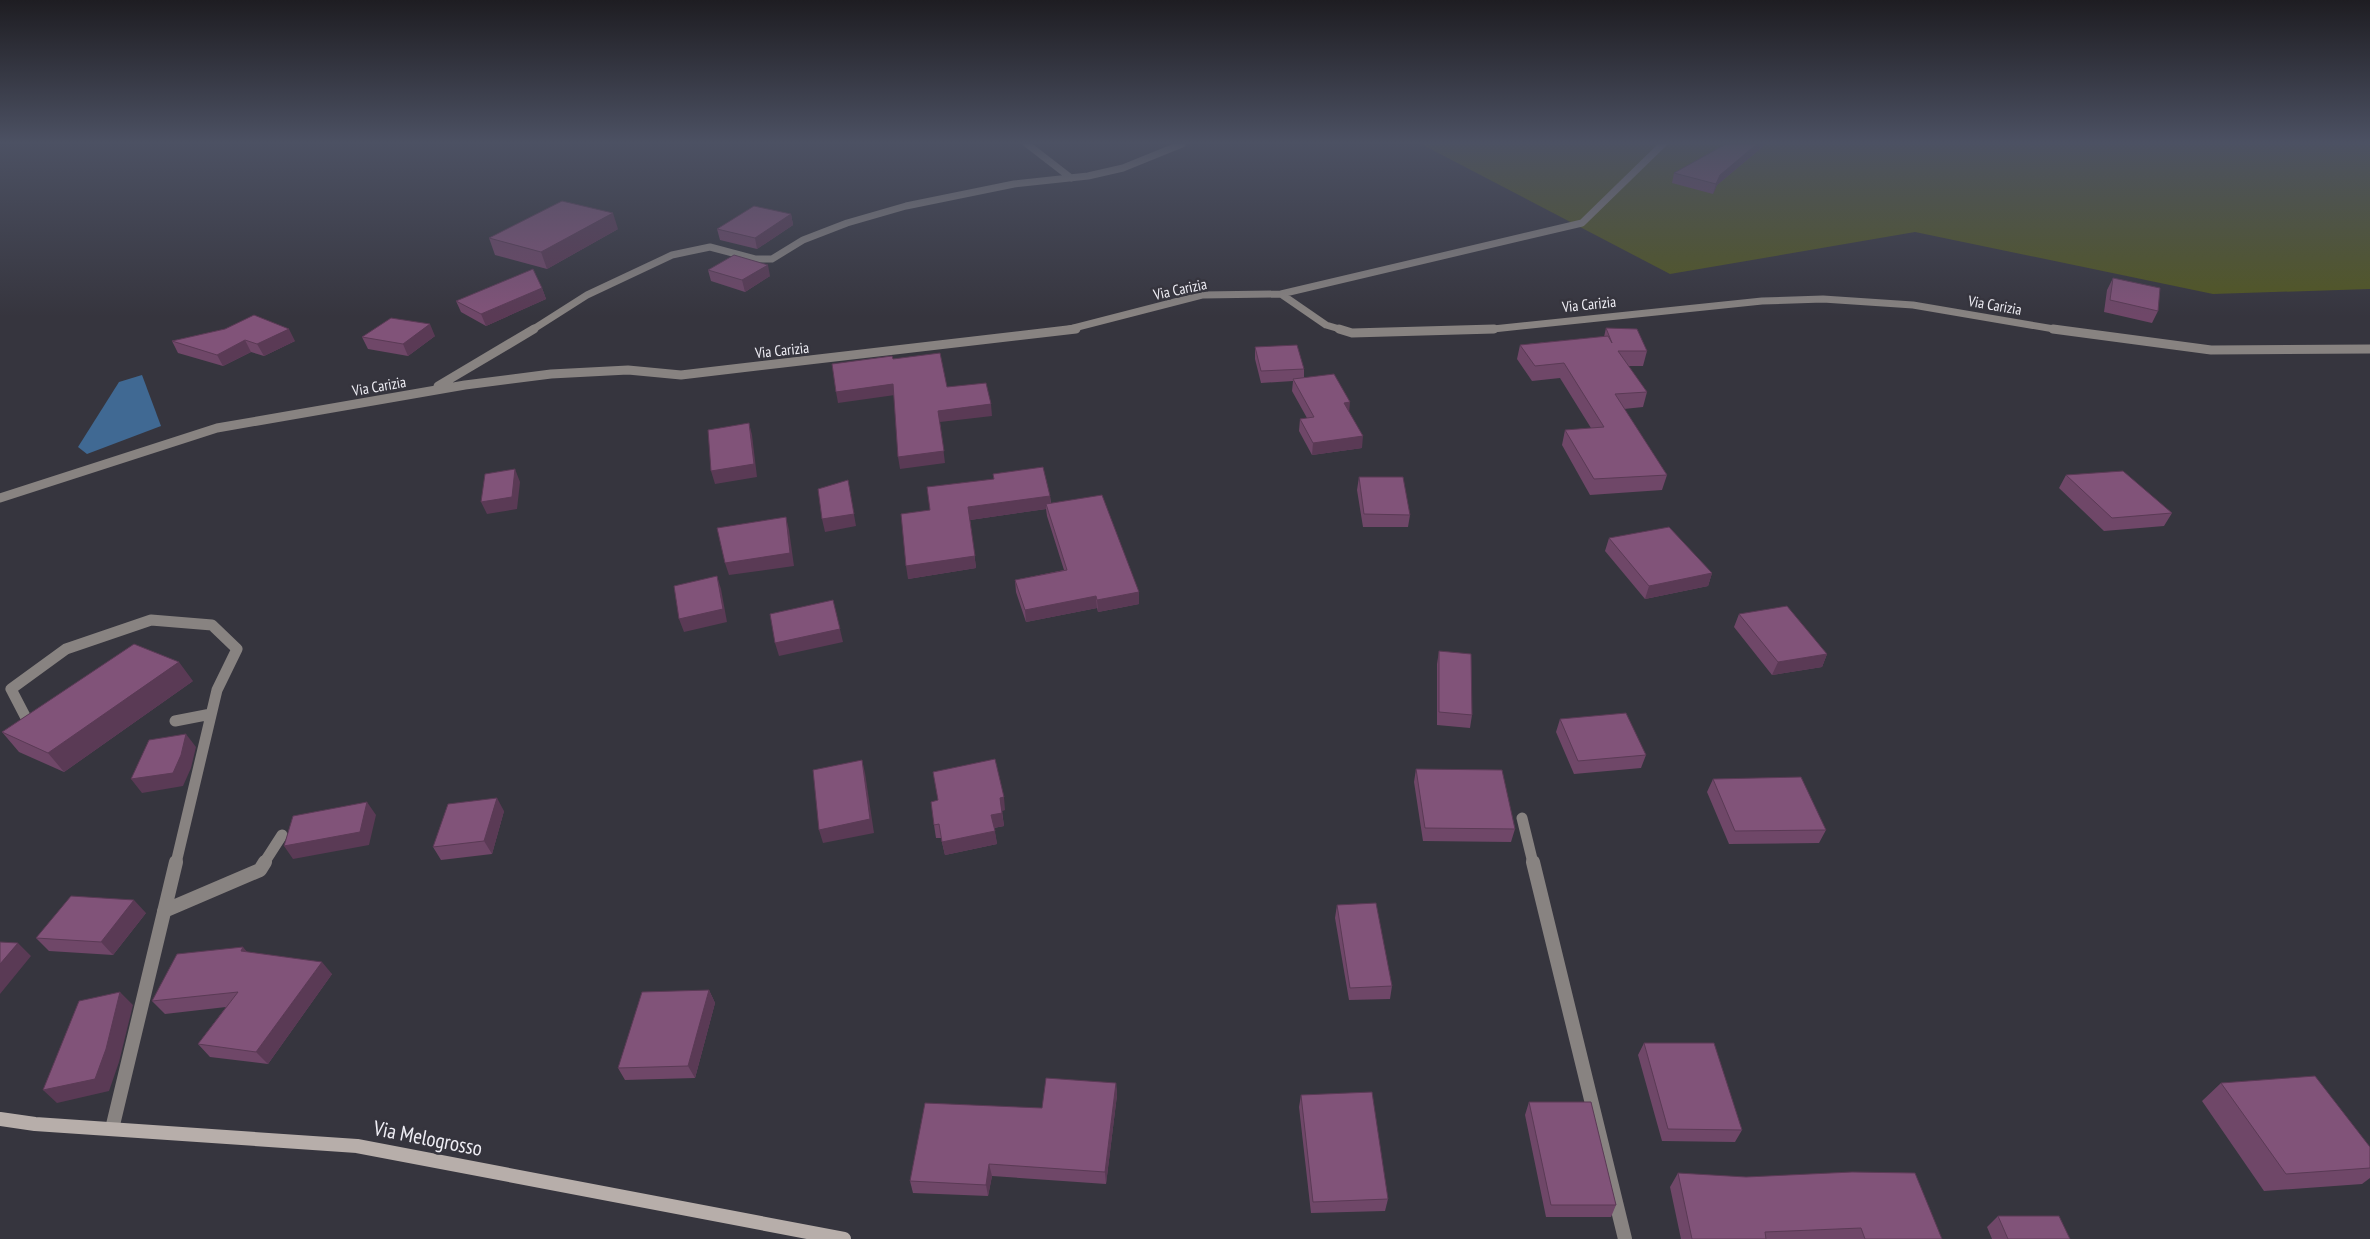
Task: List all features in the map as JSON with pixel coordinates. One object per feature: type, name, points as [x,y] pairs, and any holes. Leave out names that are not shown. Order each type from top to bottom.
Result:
[{"type":"street","points":[[431,390],[568,309],[587,295],[672,254],[710,247],[755,259],[772,259],[803,240],[847,223],[927,202]]},
{"type":"street","points":[[1281,294],[1490,243],[1582,223],[1604,202]]},
{"type":"street","name":"Via Carizia","points":[[0,498],[217,428],[431,390],[551,374],[628,370],[681,375],[1076,329],[1202,295],[1281,294],[1326,325],[1352,333],[1494,329],[1762,301],[1823,299],[1913,305],[2082,334],[2210,350],[2370,349]]},
{"type":"street","points":[[25,716],[11,689],[66,649],[150,620],[212,625],[238,649],[216,690],[112,1129]]},
{"type":"street","points":[[174,722],[211,714]]},
{"type":"street","points":[[1522,818],[1625,1239]]},
{"type":"street","points":[[164,911],[260,870],[282,835]]},
{"type":"street","name":"Via Melogrosso","points":[[0,1119],[35,1124],[357,1146],[844,1239]]},
{"type":"green space","points":[[1532,202],[2370,202],[2370,289],[2213,294],[1915,232],[1670,274]]},
{"type":"water","points":[[142,375],[161,426],[87,454],[78,447],[119,382]]},
{"type":"building","points":[[560,202],[613,213],[541,252],[489,238]]},
{"type":"building","points":[[754,206],[791,214],[755,238],[717,229]]},
{"type":"building","points":[[734,255],[768,265],[742,280],[708,270]]},
{"type":"building","points":[[533,269],[542,288],[481,314],[456,301]]},
{"type":"building","points":[[2113,278],[2160,288],[2158,311],[2110,300]]},
{"type":"building","points":[[254,315],[289,329],[257,344],[245,340],[217,355],[172,341],[225,329]]},
{"type":"building","points":[[391,318],[430,324],[403,344],[362,337]]},
{"type":"building","points":[[1606,328],[1637,329],[1647,351],[1618,351],[1647,392],[1615,394],[1667,475],[1594,479],[1565,430],[1604,427],[1564,363],[1535,366],[1520,345],[1608,336],[1612,343]]},
{"type":"building","points":[[1297,345],[1304,369],[1261,371],[1255,347]]},
{"type":"building","points":[[940,353],[947,387],[986,383],[991,404],[938,411],[944,451],[898,457],[893,384],[836,392],[832,364],[892,356],[893,359]]},
{"type":"building","points":[[1334,374],[1350,402],[1344,403],[1363,436],[1313,443],[1300,419],[1314,417],[1293,379]]},
{"type":"building","points":[[749,423],[754,464],[711,471],[708,430]]},
{"type":"building","points":[[1043,467],[1050,496],[968,507],[975,556],[906,566],[901,514],[930,510],[927,487],[994,479],[993,474]]},
{"type":"building","points":[[515,469],[512,497],[481,502],[485,474]]},
{"type":"building","points":[[2123,471],[2172,513],[2112,518],[2066,475]]},
{"type":"building","points":[[1359,477],[1403,477],[1410,515],[1364,514]]},
{"type":"building","points":[[848,480],[854,514],[822,519],[818,489]]},
{"type":"building","points":[[1102,495],[1139,592],[1097,600],[1096,596],[1025,610],[1015,580],[1067,570],[1046,504]]},
{"type":"building","points":[[786,517],[790,553],[725,563],[717,528]]},
{"type":"building","points":[[1669,527],[1712,573],[1649,586],[1609,538]]},
{"type":"building","points":[[717,576],[723,609],[679,619],[674,586]]},
{"type":"building","points":[[833,600],[840,629],[775,643],[770,614]]},
{"type":"building","points":[[1787,606],[1827,654],[1778,662],[1739,614]]},
{"type":"building","points":[[134,644],[179,662],[48,753],[2,732]]},
{"type":"building","points":[[1439,651],[1471,654],[1472,715],[1439,712]]},
{"type":"building","points":[[1626,713],[1646,755],[1578,761],[1560,719]]},
{"type":"building","points":[[186,734],[181,755],[173,773],[131,779],[149,740]]},
{"type":"building","points":[[995,759],[1004,797],[1000,798],[1002,813],[991,815],[995,831],[942,842],[939,824],[934,825],[931,802],[938,800],[933,772]]},
{"type":"building","points":[[862,760],[870,819],[819,830],[813,770]]},
{"type":"building","points":[[1416,769],[1502,770],[1515,829],[1425,828]]},
{"type":"building","points":[[1801,777],[1826,830],[1735,831],[1713,779]]},
{"type":"building","points":[[497,798],[484,841],[433,847],[448,804]]},
{"type":"building","points":[[367,802],[360,832],[284,846],[293,816]]},
{"type":"building","points":[[71,896],[134,900],[101,942],[36,938]]},
{"type":"building","points":[[1376,903],[1392,986],[1350,988],[1337,905]]},
{"type":"building","points":[[0,942],[18,943],[0,964]]},
{"type":"building","points":[[243,947],[241,951],[322,962],[256,1052],[198,1044],[238,992],[152,1001],[177,954]]},
{"type":"building","points":[[709,990],[688,1066],[618,1068],[642,992]]},
{"type":"building","points":[[120,992],[106,1049],[95,1079],[43,1090],[79,1001]]},
{"type":"building","points":[[1644,1043],[1714,1043],[1742,1130],[1668,1129]]},
{"type":"building","points":[[2315,1076],[2370,1147],[2370,1168],[2286,1174],[2221,1083]]},
{"type":"building","points":[[1046,1078],[1116,1083],[1105,1172],[989,1164],[986,1185],[910,1181],[925,1103],[1042,1108]]},
{"type":"building","points":[[1372,1092],[1388,1199],[1313,1202],[1301,1095]]},
{"type":"building","points":[[1529,1102],[1591,1102],[1616,1205],[1551,1205]]},
{"type":"building","points":[[1852,1172],[1915,1173],[1942,1239],[1865,1239],[1861,1228],[1765,1232],[1766,1239],[1692,1239],[1678,1173],[1746,1177]]},
{"type":"building","points":[[1998,1216],[2059,1216],[2070,1239],[2008,1239]]}]
